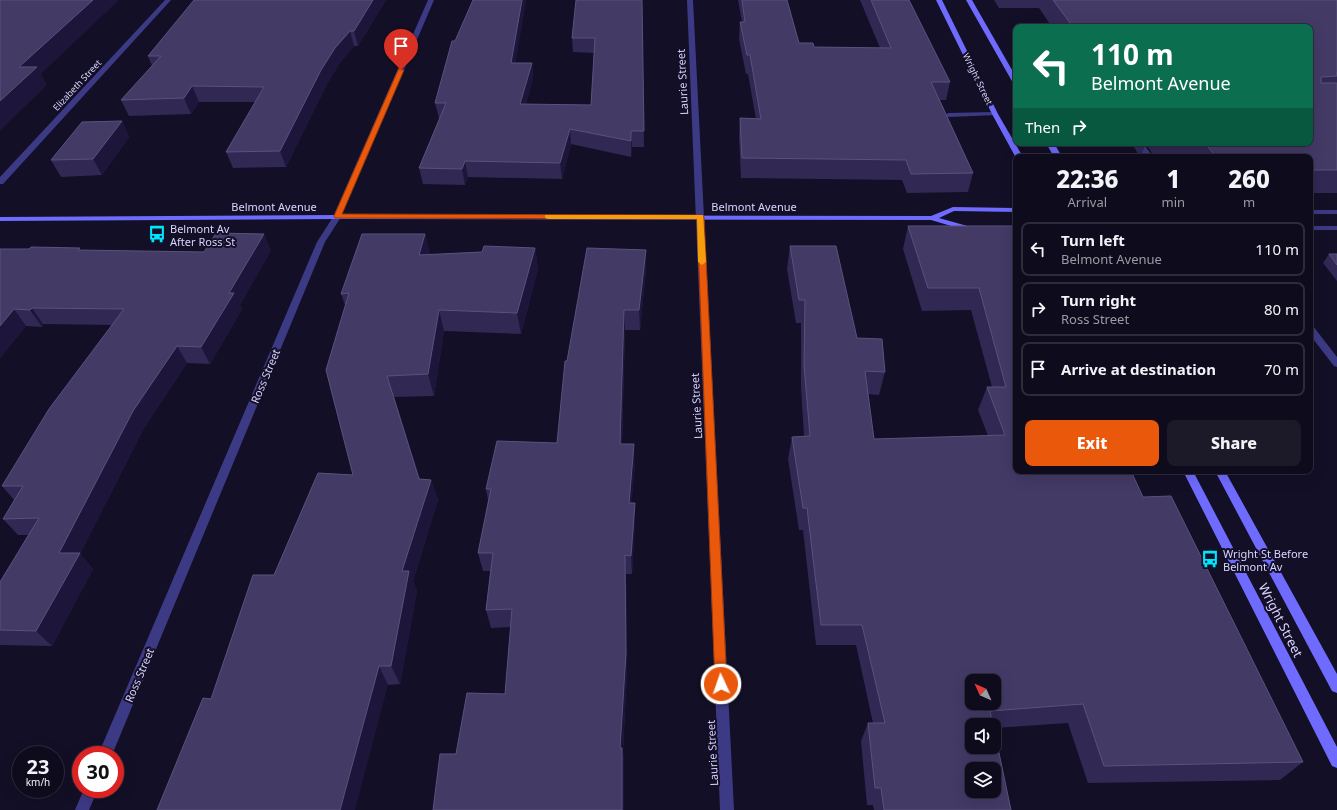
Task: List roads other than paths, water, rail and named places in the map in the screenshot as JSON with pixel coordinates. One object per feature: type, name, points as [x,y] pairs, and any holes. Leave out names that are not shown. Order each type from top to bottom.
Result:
[{"type":"main road","name":"Wright Street","points":[[939,0],[995,114],[1017,154]]},
{"type":"main road","points":[[969,0],[1013,78]]},
{"type":"main road","name":"Belmont Avenue","points":[[932,218],[953,209],[1013,210]]},
{"type":"main road","name":"Belmont Avenue","points":[[0,218],[338,216],[932,218],[965,229],[980,230]]},
{"type":"main road","name":"Wright Street","points":[[1190,474],[1337,761]]},
{"type":"main road","name":"Wright Street","points":[[1222,474],[1337,687]]},
{"type":"street","name":"Elizabeth Street","points":[[0,182],[168,0]]},
{"type":"street","name":"Ross Street","points":[[110,746],[321,242],[338,216],[431,0]]},
{"type":"street","name":"Laurie Street","points":[[690,0],[727,810]]},
{"type":"street","points":[[948,115],[995,114]]},
{"type":"street","points":[[1313,212],[1337,212]]},
{"type":"street","points":[[1313,228],[1337,228]]},
{"type":"street","points":[[1313,332],[1337,364]]},
{"type":"street","points":[[82,810],[87,798]]},
{"type":"place","name":"Belmont Av After Ross St","points":[[157,234]]},
{"type":"place","name":"Wright St Before Belmont Av","points":[[1210,559]]}]
